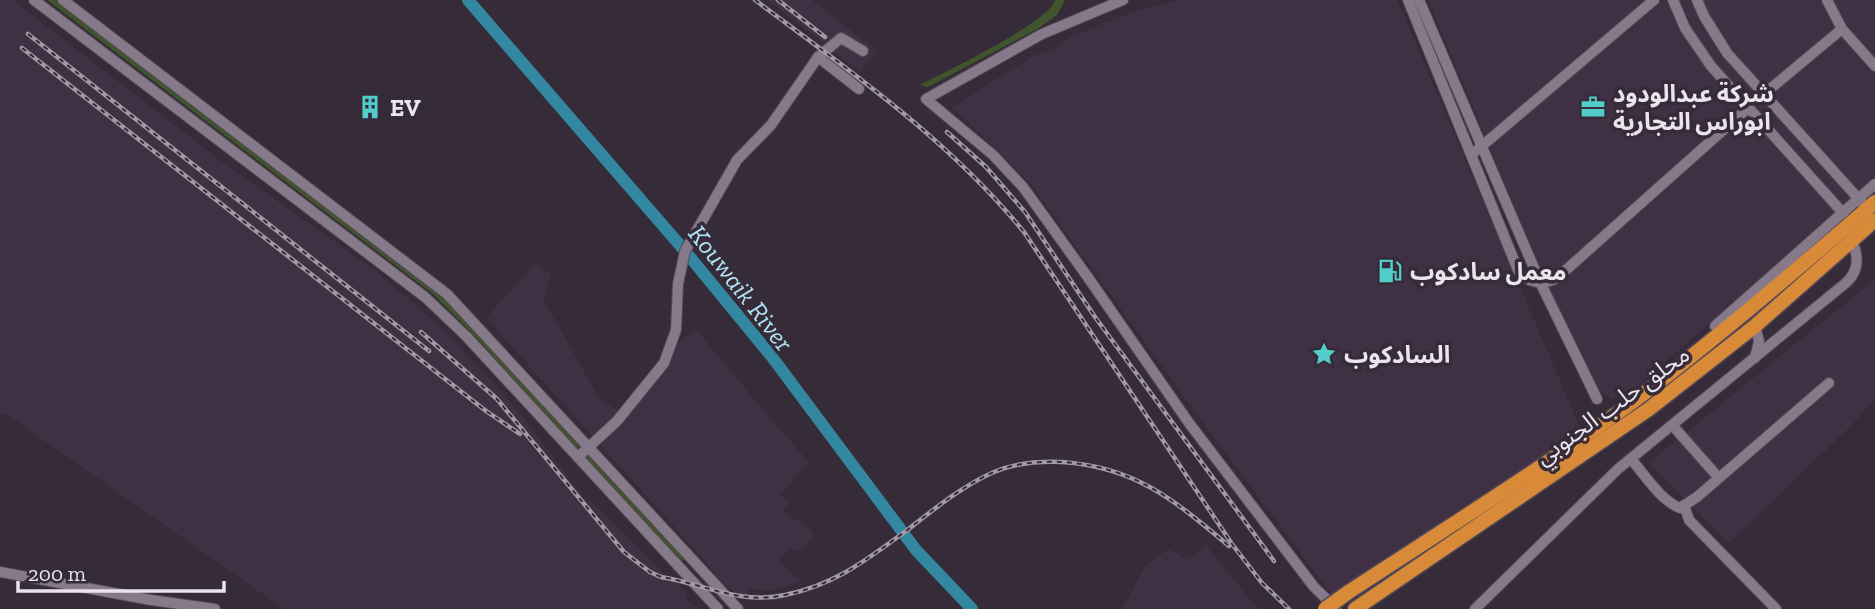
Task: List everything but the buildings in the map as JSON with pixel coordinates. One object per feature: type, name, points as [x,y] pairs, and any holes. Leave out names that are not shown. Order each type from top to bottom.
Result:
[{"type":"highway","name":"محلق حلب الجنوبي","points":[[1357,608],[1650,409],[1755,326],[1852,240],[1869,207]]},
{"type":"highway","points":[[1325,609],[1641,396],[1767,296],[1869,207]]},
{"type":"street","points":[[34,0],[425,298],[466,336],[718,609]]},
{"type":"street","points":[[64,0],[447,294],[738,609]]},
{"type":"street","points":[[1123,0],[1042,34],[926,99],[993,155],[1023,187],[1201,439],[1314,587],[1337,609]]},
{"type":"street","points":[[1408,0],[1441,65]]},
{"type":"street","points":[[1419,0],[1518,270],[1526,280],[1551,281],[1563,273],[1748,108]]},
{"type":"street","points":[[1476,151],[1654,0]]},
{"type":"street","points":[[1673,0],[1685,28],[1711,65],[1843,213]]},
{"type":"street","points":[[1698,0],[1704,16],[1727,52],[1869,207]]},
{"type":"street","points":[[1827,0],[1842,29],[1875,66]]},
{"type":"street","points":[[1764,94],[1842,29]]},
{"type":"street","points":[[578,457],[617,421],[664,363],[676,330],[678,284],[685,251],[737,160],[771,125],[818,57],[841,38],[863,51]]},
{"type":"street","points":[[818,57],[859,89]]},
{"type":"street","points":[[1476,151],[1597,399]]},
{"type":"street","points":[[1869,207],[1875,184]]},
{"type":"street","points":[[1715,326],[1843,213],[1869,207]]},
{"type":"street","points":[[1475,609],[1618,469],[1853,276],[1857,263],[1852,240]]},
{"type":"street","points":[[1755,326],[1759,341],[1755,358]]},
{"type":"street","points":[[1631,459],[1671,505],[1679,508],[1829,383]]},
{"type":"street","points":[[1673,426],[1718,477]]},
{"type":"street","points":[[1684,505],[1689,520],[1776,609]]},
{"type":"street","points":[[0,572],[215,609]]},
{"type":"shaded area","points":[[0,0],[13,0],[217,158],[380,274],[440,326],[520,413],[588,503],[590,500],[665,575],[685,590],[689,601],[698,609],[284,609],[9,416],[0,413]]},
{"type":"shaded area","points":[[768,0],[812,0],[877,51],[861,72]]},
{"type":"shaded area","points":[[1181,0],[1397,0],[1581,430],[1333,597],[1030,183],[952,107],[1033,56],[1055,48],[1071,37],[1133,12]]},
{"type":"shaded area","points":[[1428,0],[1875,0],[1875,178],[1629,394],[1611,400],[1587,381]]},
{"type":"shaded area","points":[[535,263],[551,274],[544,300],[600,400],[618,410],[659,362],[665,350],[697,330],[820,474],[809,463],[781,495],[789,502],[783,511],[810,529],[813,536],[803,550],[790,548],[779,561],[801,582],[774,590],[751,589],[742,598],[718,579],[714,571],[486,318]]},
{"type":"shaded area","points":[[1875,279],[1875,399],[1851,426],[1729,543],[1649,463]]},
{"type":"shaded area","points":[[1206,545],[1258,609],[1122,609],[1145,566],[1168,549],[1187,559]]},
{"type":"green space","points":[[47,0],[56,0],[437,289],[581,445],[576,449],[471,332],[433,294]]},
{"type":"green space","points":[[1055,0],[1065,0],[1057,15],[1039,28],[928,87],[920,85],[1016,33],[1035,21]]},
{"type":"green space","points":[[588,452],[685,559],[680,563],[583,456]]},
{"type":"waterway","name":"Kouwaik River","points":[[468,0],[685,251],[772,357],[916,550],[972,609]]},
{"type":"railway","points":[[755,0],[931,136],[995,198],[1024,232],[1232,544],[1262,583],[1289,609]]},
{"type":"railway","points":[[778,0],[825,37]]},
{"type":"railway","points":[[28,34],[429,351]]},
{"type":"railway","points":[[22,48],[486,411],[520,434]]},
{"type":"railway","points":[[947,132],[986,167],[1025,212],[1095,317],[1274,561]]},
{"type":"railway","points":[[421,332],[497,399],[624,552],[661,577],[737,596],[768,597],[803,591],[835,578],[863,561],[948,499],[982,478],[1010,466],[1045,462],[1088,465],[1133,479],[1172,501],[1229,546]]},
{"type":"place","name":"EV","points":[[370,107]]},
{"type":"place","name":"شركة عبدالودود ابوراس التجارية","points":[[1593,107]]},
{"type":"place","name":"معمل سادكوب","points":[[1390,271]]},
{"type":"place","name":"السادكوب","points":[[1324,354]]}]
